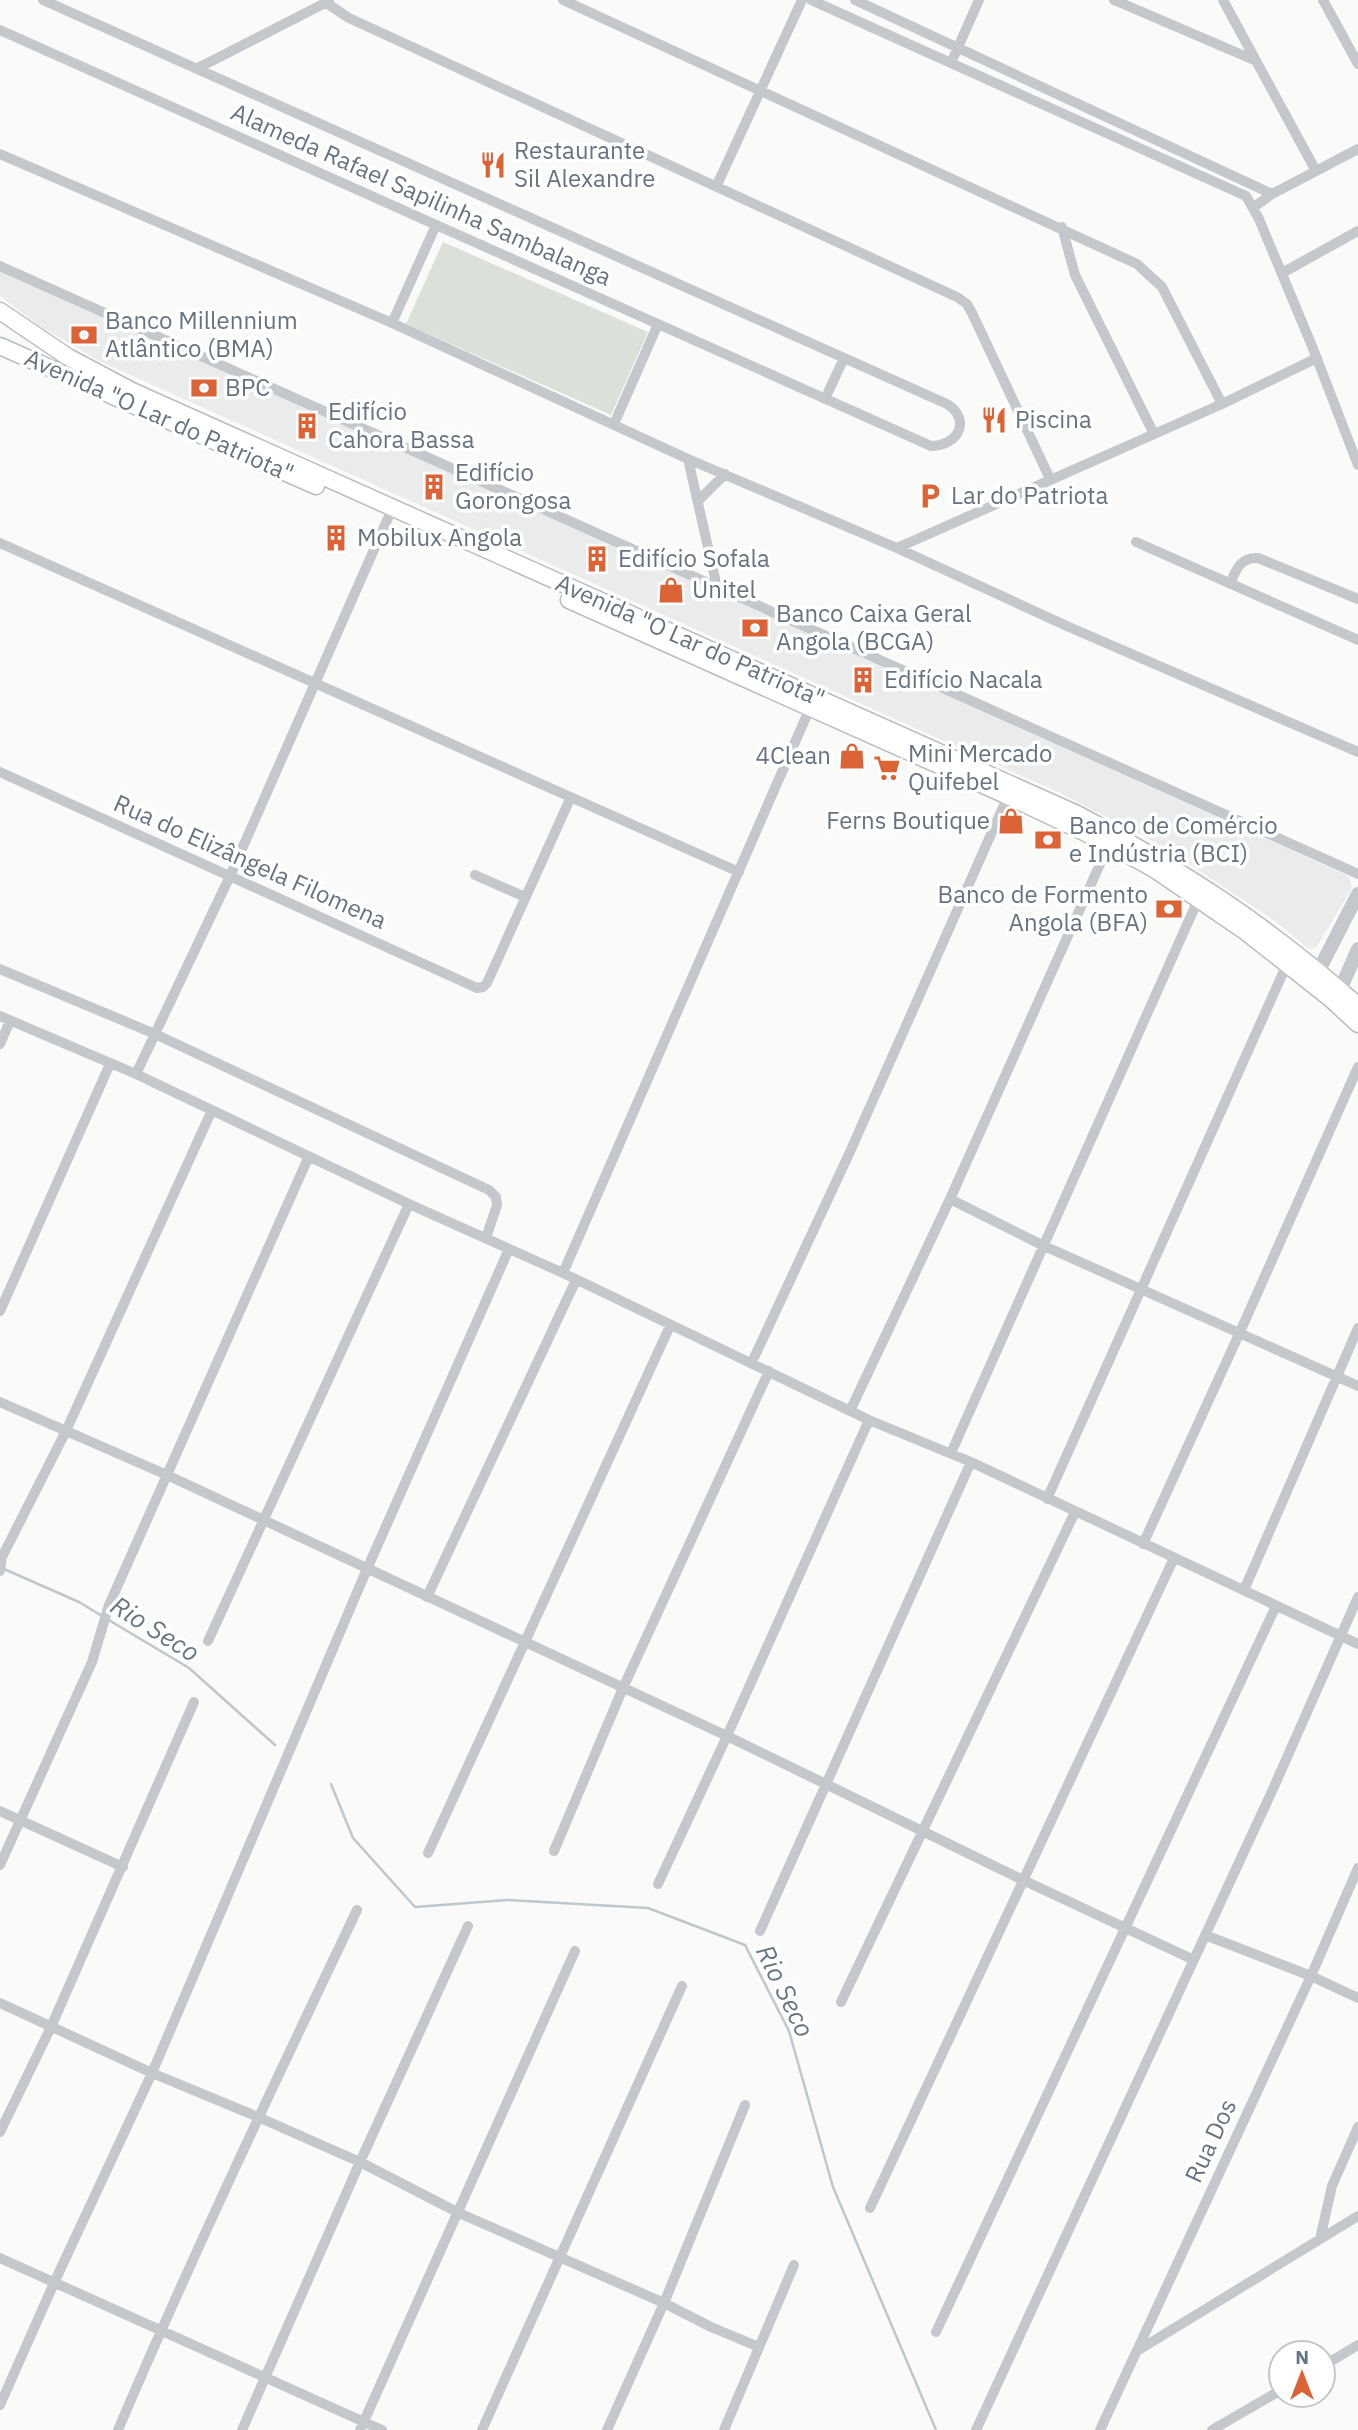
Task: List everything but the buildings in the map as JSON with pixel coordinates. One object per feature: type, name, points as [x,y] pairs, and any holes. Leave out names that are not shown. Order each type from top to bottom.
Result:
[{"type":"main road","name":"Avenida \"O Lar do Patriota\"","points":[[0,311],[68,357],[132,391],[1077,814],[1184,874],[1238,909],[1318,970],[1358,1006]]},
{"type":"main road","name":"Avenida \"O Lar do Patriota\"","points":[[0,346],[1008,796],[1109,844],[1154,869],[1287,964],[1358,1024]]},
{"type":"street","name":"Alameda Rafael Sapilinha Sambalanga","points":[[0,30],[931,446],[946,444],[957,435],[960,421],[953,408],[198,68],[62,4],[43,0]]},
{"type":"street","points":[[563,0],[1138,264],[1162,287],[1222,404]]},
{"type":"street","points":[[717,185],[802,0]]},
{"type":"street","points":[[811,0],[1246,196],[1254,207],[1282,273],[1358,465]]},
{"type":"street","points":[[855,0],[1272,194]]},
{"type":"street","points":[[951,63],[979,0]]},
{"type":"street","points":[[1114,0],[1254,60]]},
{"type":"street","points":[[1223,0],[1316,171]]},
{"type":"street","points":[[1324,0],[1358,63]]},
{"type":"street","points":[[198,68],[328,1],[349,18],[957,297],[967,304],[1051,481]]},
{"type":"street","points":[[1254,207],[1272,194],[1358,149]]},
{"type":"street","points":[[0,154],[392,323],[688,459],[897,548],[1069,627],[1358,752]]},
{"type":"street","points":[[392,323],[436,225]]},
{"type":"street","points":[[1062,227],[1075,275],[1154,434]]},
{"type":"street","points":[[1282,273],[1358,231]]},
{"type":"street","points":[[0,266],[1358,874]]},
{"type":"street","points":[[614,424],[658,324]]},
{"type":"street","points":[[825,398],[844,358]]},
{"type":"street","points":[[897,548],[1222,404],[1317,358]]},
{"type":"street","points":[[688,459],[717,587]]},
{"type":"street","points":[[698,501],[725,474]]},
{"type":"street","points":[[136,1074],[230,876],[388,518]]},
{"type":"street","points":[[1136,542],[1358,640]]},
{"type":"street","points":[[0,543],[739,872]]},
{"type":"street","points":[[1230,584],[1240,563],[1248,557],[1258,558],[1358,598]]},
{"type":"street","points":[[564,1273],[810,708]]},
{"type":"street","name":"Rua do Elizângela Filomena","points":[[0,772],[477,988],[487,983],[526,897]]},
{"type":"street","points":[[752,1362],[849,1154],[1008,796]]},
{"type":"street","points":[[475,875],[526,897],[570,799]]},
{"type":"street","points":[[850,1411],[950,1199],[1109,844]]},
{"type":"street","points":[[1318,970],[1358,894]]},
{"type":"street","points":[[951,1453],[1198,900]]},
{"type":"street","points":[[1340,990],[1354,969],[1358,949]]},
{"type":"street","points":[[1047,1499],[1287,964]]},
{"type":"street","points":[[0,969],[155,1034],[489,1191],[496,1198],[497,1205],[485,1238]]},
{"type":"street","points":[[0,1044],[5,1018],[136,1074],[410,1204],[564,1273],[869,1420],[971,1462],[1358,1644]]},
{"type":"street","points":[[0,1311],[110,1064]]},
{"type":"street","points":[[1143,1544],[1358,1068]]},
{"type":"street","points":[[0,1571],[2,1557],[66,1431],[212,1110]]},
{"type":"street","points":[[0,1865],[92,1662],[109,1605],[309,1156]]},
{"type":"street","points":[[950,1199],[1042,1245],[1358,1386]]},
{"type":"street","points":[[208,1642],[410,1204]]},
{"type":"street","points":[[0,2405],[152,2073],[367,1569],[509,1249]]},
{"type":"street","points":[[427,1597],[576,1280]]},
{"type":"street","points":[[428,1853],[670,1326]]},
{"type":"street","points":[[1244,1590],[1358,1328]]},
{"type":"street","points":[[554,1851],[623,1688],[769,1371]]},
{"type":"street","points":[[0,1402],[167,1475],[727,1736],[1025,1881],[1194,1959]]},
{"type":"street","points":[[658,1884],[869,1420]]},
{"type":"street","points":[[760,1931],[971,1462]]},
{"type":"street","points":[[841,2002],[1075,1512]]},
{"type":"street","points":[[870,2208],[1174,1559]]},
{"type":"street","points":[[976,2430],[1358,1597]]},
{"type":"street","points":[[936,2332],[1276,1606]]},
{"type":"street","points":[[0,2132],[51,2027],[194,1702]]},
{"type":"street","points":[[0,1811],[122,1867]]},
{"type":"street","name":"Rua Dos","points":[[1100,2430],[1311,1976],[1358,1868]]},
{"type":"street","points":[[118,2430],[160,2330],[357,1910]]},
{"type":"street","points":[[242,2430],[360,2162],[468,1927]]},
{"type":"street","points":[[1205,1935],[1311,1976],[1358,1998]]},
{"type":"street","points":[[361,2426],[575,1951]]},
{"type":"street","points":[[482,2430],[682,1986]]},
{"type":"street","points":[[0,2003],[152,2073],[360,2162],[459,2213],[759,2347]]},
{"type":"street","points":[[607,2430],[664,2303],[745,2105]]},
{"type":"street","points":[[1320,2239],[1332,2186],[1358,2127]]},
{"type":"street","points":[[1137,2351],[1358,2216]]},
{"type":"street","points":[[0,2258],[265,2378],[361,2426],[382,2430]]},
{"type":"street","points":[[724,2430],[794,2265]]},
{"type":"street","points":[[1337,2358],[1358,2345]]},
{"type":"street","points":[[1212,2430],[1267,2398]]},
{"type":"shaded area","points":[[443,242],[648,332],[611,415],[406,324]]},
{"type":"shaded area","points":[[0,270],[1346,875],[1352,888],[1316,948],[1309,949],[1275,921],[1189,864],[1147,838],[1062,794],[99,361],[40,326],[0,296]]},
{"type":"waterway","name":"Rio Seco","points":[[4,1569],[79,1602],[102,1616]]},
{"type":"waterway","name":"Rio Seco","points":[[107,1619],[189,1668],[275,1745]]},
{"type":"waterway","name":"Rio Seco","points":[[331,1784],[353,1838],[415,1907],[508,1900],[648,1908],[745,1945],[789,2031],[833,2187],[936,2430]]},
{"type":"place","name":"Restaurante Sil Alexandre","points":[[493,165]]},
{"type":"place","name":"Banco Millennium Atlântico (BMA)","points":[[84,335]]},
{"type":"place","name":"BPC","points":[[204,388]]},
{"type":"place","name":"Piscina","points":[[994,420]]},
{"type":"place","name":"Edifício Cahora Bassa","points":[[307,426]]},
{"type":"place","name":"Edifício Gorongosa","points":[[434,487]]},
{"type":"place","name":"Lar do Patriota","points":[[930,496]]},
{"type":"place","name":"Mobilux Angola","points":[[336,538]]},
{"type":"place","name":"Edifício Sofala","points":[[597,559]]},
{"type":"place","name":"Unitel","points":[[671,590]]},
{"type":"place","name":"Banco Caixa Geral Angola (BCGA)","points":[[755,628]]},
{"type":"place","name":"Edifício Nacala","points":[[863,680]]},
{"type":"place","name":"4Clean","points":[[852,756]]},
{"type":"place","name":"Mini Mercado Quifebel","points":[[887,768]]},
{"type":"place","name":"Ferns Boutique","points":[[1011,821]]},
{"type":"place","name":"Banco de Comércio e Indústria (BCI)","points":[[1048,840]]},
{"type":"place","name":"Banco de Formento Angola (BFA)","points":[[1169,909]]}]
